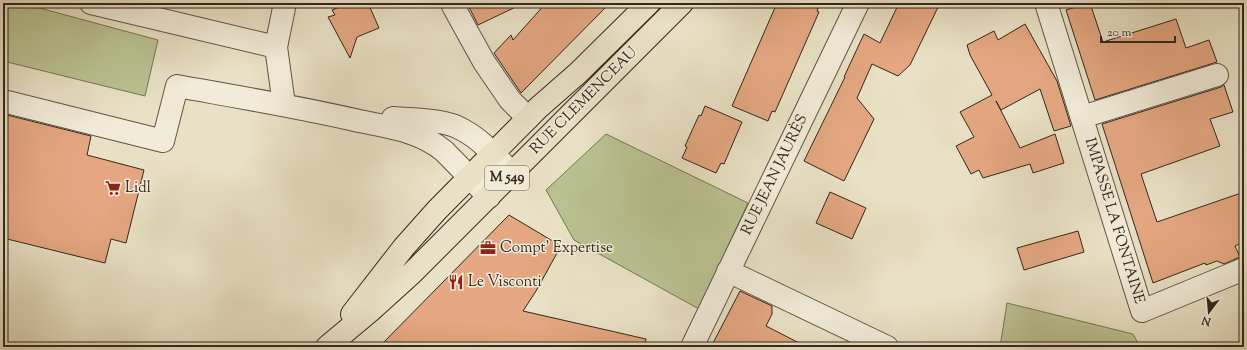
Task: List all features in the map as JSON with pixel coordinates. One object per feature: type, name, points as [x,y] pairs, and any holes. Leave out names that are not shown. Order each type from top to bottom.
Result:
[{"type":"main road","name":"RUE CLEMENCEAU","points":[[327,347],[404,247],[437,210],[528,118],[578,73],[649,3]]},
{"type":"main road","name":"RUE CLEMENCEAU","points":[[327,347],[395,290],[457,230],[682,3]]},
{"type":"street","points":[[91,3],[276,47]]},
{"type":"street","points":[[284,105],[276,47],[286,3]]},
{"type":"street","name":"RUE JEAN JAURÈS","points":[[692,347],[858,3]]},
{"type":"street","name":"IMPASSE LA FONTAINE","points":[[1046,3],[1142,311],[1244,269]]},
{"type":"street","points":[[453,6],[484,62],[510,100],[528,118]]},
{"type":"street","name":"IMPASSE LA FONTAINE","points":[[1082,117],[1217,75]]},
{"type":"street","points":[[3,101],[163,142],[177,86],[332,114],[404,131],[426,138],[444,151],[489,197]]},
{"type":"street","points":[[332,114],[414,120],[450,125],[462,129],[473,136],[512,173]]},
{"type":"street","points":[[728,271],[887,347]]},
{"type":"green space","points":[[3,3],[21,3],[158,40],[145,96],[3,61]]},
{"type":"green space","points":[[606,134],[748,203],[699,309],[574,240],[546,190]]},
{"type":"green space","points":[[1007,303],[1133,334],[1140,347],[1000,347]]},
{"type":"building","points":[[349,3],[368,3],[379,28],[357,37],[350,58],[328,17],[335,15],[332,10]]},
{"type":"building","points":[[467,3],[524,3],[478,25]]},
{"type":"building","points":[[546,3],[610,3],[521,93],[494,53],[511,35],[513,40]]},
{"type":"building","points":[[777,3],[820,3],[817,11],[819,12],[775,112],[772,111],[768,121],[732,106]]},
{"type":"building","points":[[899,3],[940,3],[910,65],[898,76],[872,64],[857,98],[874,119],[844,181],[804,161],[864,34],[880,43]]},
{"type":"building","points":[[1090,3],[1103,42],[1176,19],[1186,48],[1209,40],[1217,62],[1095,100],[1066,10]]},
{"type":"building","points":[[1025,24],[1057,81],[1071,126],[1054,131],[1040,89],[1001,110],[996,101],[1020,148],[1055,134],[1064,163],[1033,173],[1030,164],[983,178],[979,170],[971,174],[956,146],[974,137],[960,112],[992,95],[970,55],[967,45],[994,31],[998,40]]},
{"type":"building","points":[[1224,85],[1233,112],[1210,119],[1220,146],[1141,174],[1157,222],[1244,192],[1244,242],[1235,246],[1240,257],[1224,264],[1217,261],[1206,265],[1205,263],[1153,283],[1102,124]]},
{"type":"building","points":[[705,106],[742,122],[724,164],[721,163],[716,173],[682,158],[687,147],[685,146],[699,115],[701,116]]},
{"type":"building","points":[[3,114],[91,136],[87,155],[144,170],[126,243],[111,239],[105,263],[3,238]]},
{"type":"building","points":[[830,192],[866,208],[852,239],[816,223]]},
{"type":"building","points":[[509,215],[561,246],[523,311],[646,339],[645,347],[379,347]]},
{"type":"building","points":[[1078,231],[1084,252],[1024,270],[1017,248]]},
{"type":"building","points":[[740,291],[772,306],[772,314],[766,326],[807,347],[711,347]]},
{"type":"place","name":"Lidl","points":[[113,188]]},
{"type":"place","name":"Compt' Expertise","points":[[488,248]]},
{"type":"place","name":"Le Visconti","points":[[456,282]]}]
